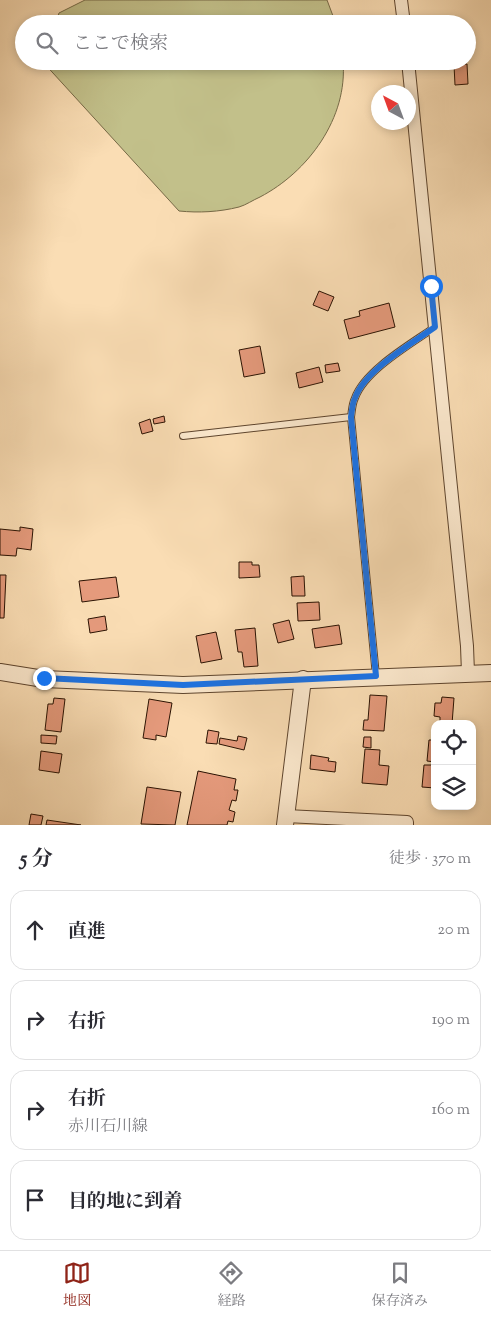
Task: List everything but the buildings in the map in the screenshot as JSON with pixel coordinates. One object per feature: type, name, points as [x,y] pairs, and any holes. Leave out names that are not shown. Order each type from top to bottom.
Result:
[{"type":"street","points":[[401,0],[403,15]]},
{"type":"street","points":[[409,70],[467,646],[468,673]]},
{"type":"street","points":[[0,672],[44,678],[183,685],[491,673]]},
{"type":"street","points":[[302,679],[286,820],[407,822],[407,825]]},
{"type":"lane","points":[[376,676],[351,417],[354,399],[361,386],[375,371],[435,327]]},
{"type":"lane","points":[[183,436],[351,417]]},
{"type":"shaded area","points":[[85,0],[327,0],[333,15],[58,15]]},
{"type":"shaded area","points":[[50,70],[343,70],[339,103],[332,122],[309,158],[294,173],[278,186],[242,206],[216,211],[179,211]]},
{"type":"route","points":[[44,678],[183,685],[376,676],[351,417],[354,399],[361,386],[375,371],[435,327],[431,286]]}]
